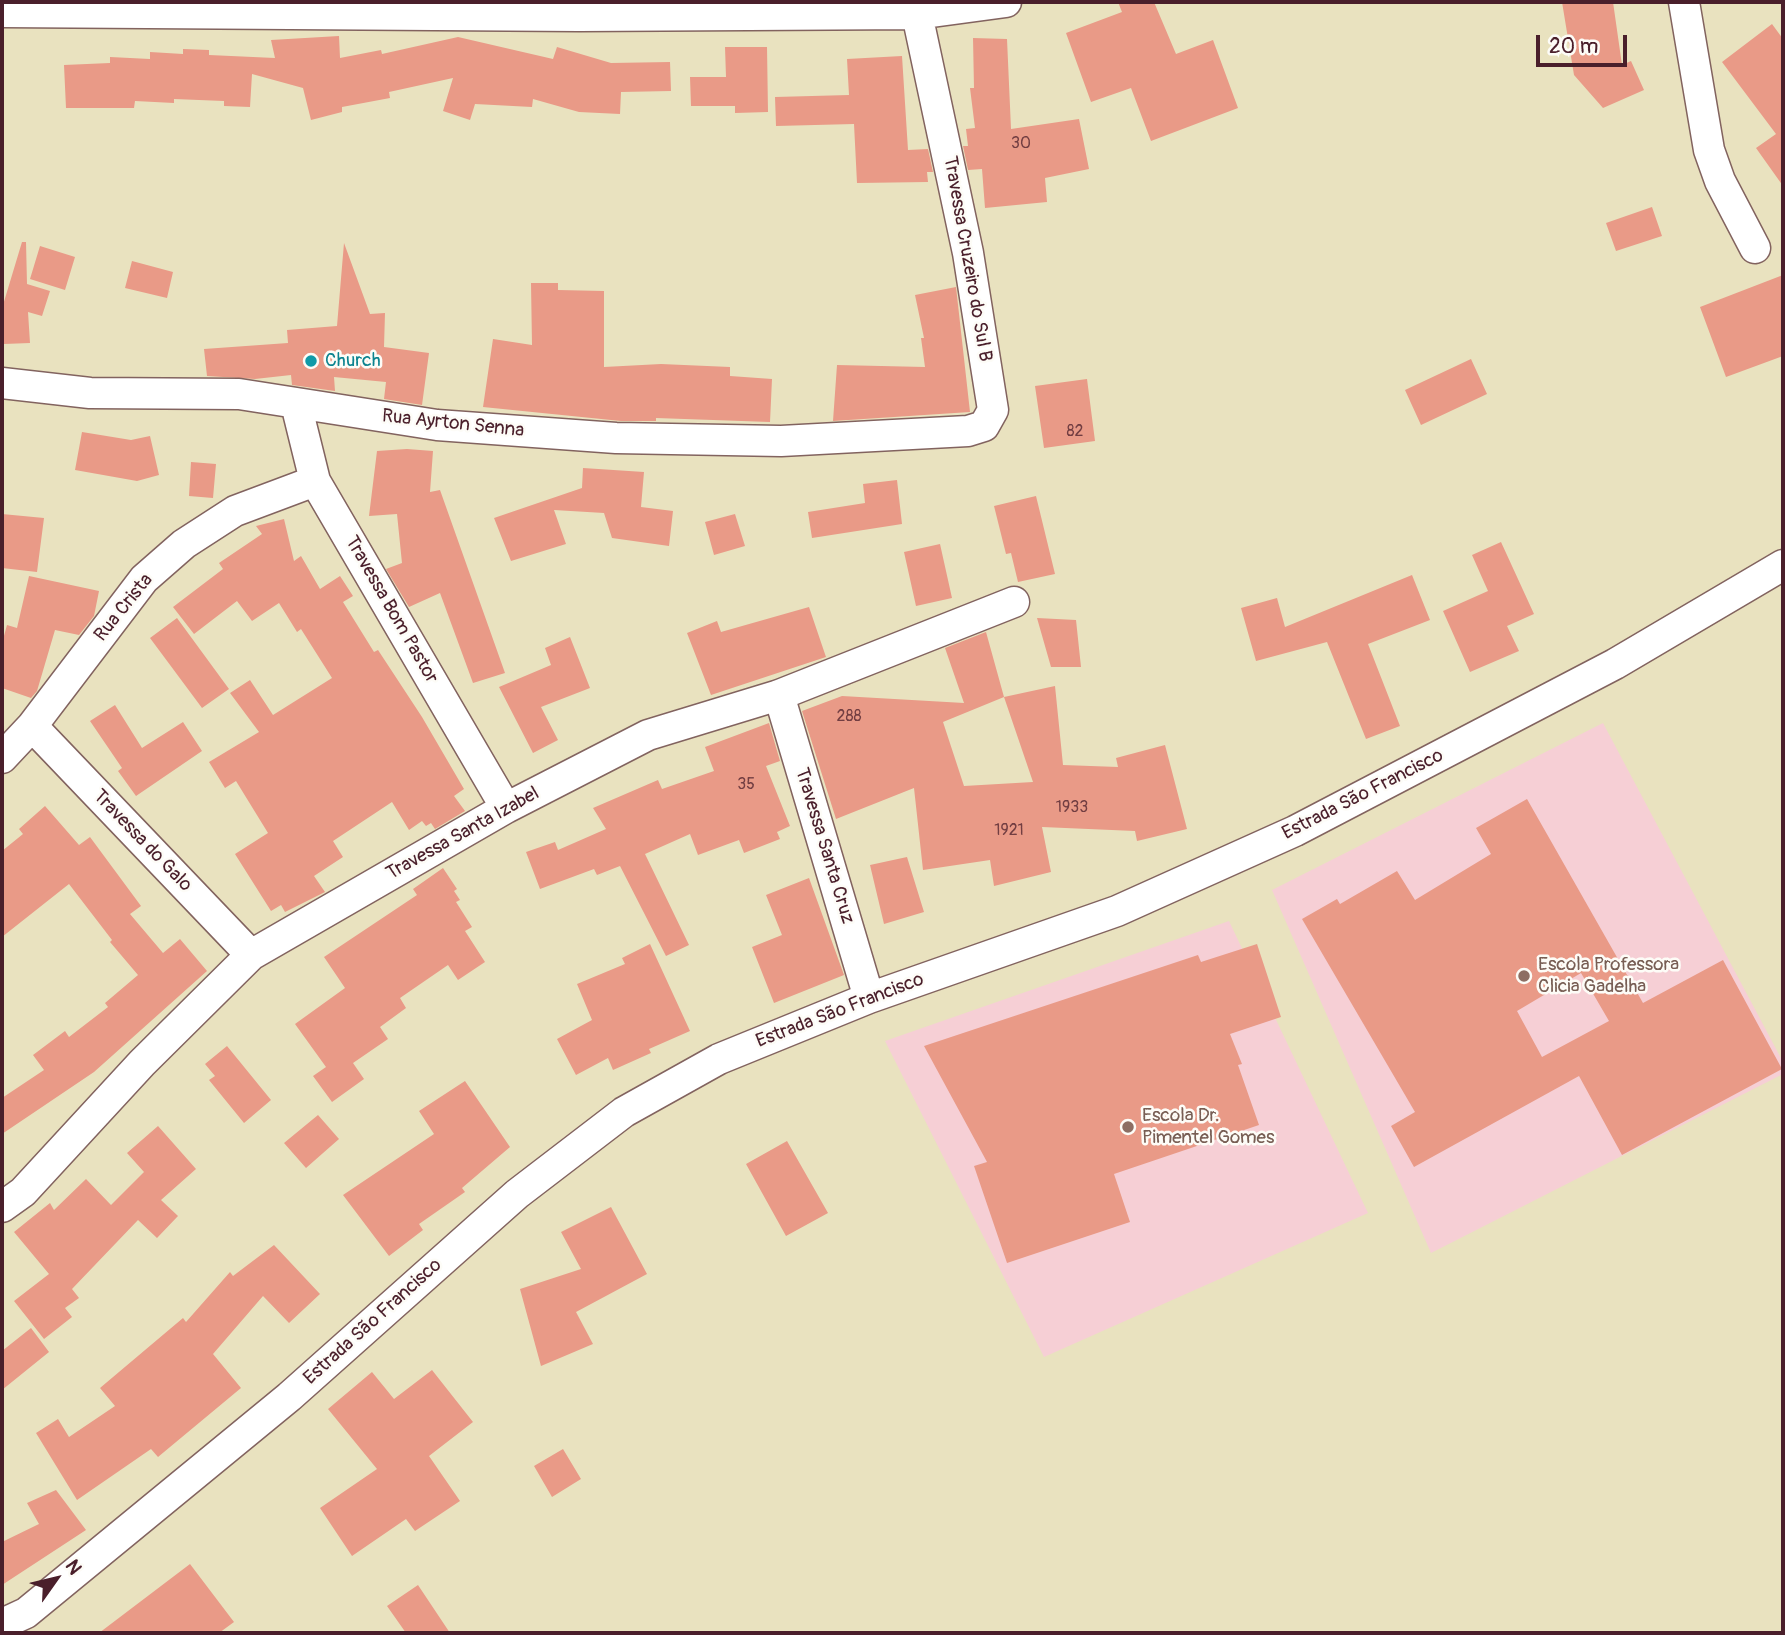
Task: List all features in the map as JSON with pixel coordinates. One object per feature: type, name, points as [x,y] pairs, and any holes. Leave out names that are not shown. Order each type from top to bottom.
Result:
[{"type":"street","points":[[2,12],[578,9],[917,14],[1006,2]]},
{"type":"street","points":[[1684,2],[1709,150],[1720,181],[1755,248]]},
{"type":"street","name":"Travessa Cruzeiro do Sul B","points":[[906,435],[968,431],[984,426],[993,410],[960,203],[917,14]]},
{"type":"street","name":"Rua Ayrton Senna","points":[[2,383],[90,393],[239,394],[437,425],[616,438],[781,442],[906,435]]},
{"type":"street","name":"Travessa Bom Pastor","points":[[296,404],[315,481],[506,808]]},
{"type":"street","name":"Rua Crista","points":[[2,758],[32,726],[144,579],[174,553],[235,512],[315,481]]},
{"type":"street","name":"Estrada São Francisco","points":[[2,1625],[26,1613],[278,1406],[517,1194],[624,1112],[719,1059],[869,998],[1117,911],[1295,831],[1615,664],[1783,565]]},
{"type":"street","name":"Travessa Santa Izabel","points":[[2,1208],[23,1192],[142,1063],[251,955],[506,808],[648,735],[779,695],[1014,602]]},
{"type":"street","name":"Travessa Santa Cruz","points":[[779,695],[869,998]]},
{"type":"street","name":"Travessa do Galo","points":[[32,726],[251,955]]},
{"type":"shaded area","name":"Escola Professora Clicia Gadelha","points":[[1603,723],[1783,1062],[1783,1074],[1431,1253],[1272,890]]},
{"type":"shaded area","name":"Escola Dr. Pimentel Gomes","points":[[1229,921],[1368,1213],[1044,1357],[885,1041]]},
{"type":"building","points":[[1118,2],[1154,2],[1176,54],[1213,40],[1238,108],[1151,141],[1131,88],[1091,102],[1066,33],[1122,12]]},
{"type":"building","points":[[1562,2],[1613,2],[1622,65],[1631,61],[1644,90],[1603,108],[1574,75]]},
{"type":"building","points":[[1772,24],[1783,39],[1783,186],[1756,148],[1776,134],[1722,62]]},
{"type":"building","points":[[339,36],[340,58],[381,50],[382,54],[458,37],[553,59],[557,47],[611,63],[670,62],[671,91],[621,92],[620,114],[579,112],[533,99],[532,107],[475,104],[470,120],[443,111],[453,78],[389,92],[390,98],[342,107],[342,112],[311,120],[303,88],[252,74],[250,107],[224,106],[224,101],[174,99],[174,103],[135,101],[134,108],[66,108],[64,65],[110,63],[110,57],[150,59],[150,52],[183,54],[183,49],[209,50],[209,55],[275,58],[271,40]]},
{"type":"building","points":[[973,38],[1007,39],[1011,129],[1079,119],[1089,169],[1045,178],[1047,202],[985,208],[982,169],[968,170],[963,146],[968,146],[966,129],[975,128],[970,88],[974,88]]},
{"type":"building","points":[[725,47],[767,47],[768,112],[735,113],[735,106],[691,106],[690,77],[726,77]]},
{"type":"building","points":[[902,56],[908,150],[928,149],[933,172],[927,172],[928,182],[857,183],[854,124],[776,126],[775,97],[849,95],[847,59]]},
{"type":"building","points":[[1652,207],[1662,236],[1616,251],[1606,223]]},
{"type":"building","points":[[22,242],[26,242],[27,284],[50,291],[42,316],[28,312],[30,343],[4,344],[3,305]]},
{"type":"building","points":[[344,243],[370,314],[385,313],[384,347],[429,353],[422,405],[384,399],[386,382],[334,377],[335,391],[292,385],[291,375],[255,379],[207,376],[204,349],[288,343],[287,330],[337,326]]},
{"type":"building","points":[[40,246],[75,257],[65,290],[30,279]]},
{"type":"building","points":[[132,261],[173,272],[167,298],[125,288]]},
{"type":"building","points":[[1783,275],[1783,356],[1726,377],[1700,307]]},
{"type":"building","points":[[531,283],[558,283],[558,290],[604,291],[604,367],[661,364],[730,367],[730,376],[772,379],[770,422],[656,418],[656,421],[621,421],[483,407],[493,339],[532,345]]},
{"type":"building","points":[[956,287],[970,412],[833,421],[837,365],[925,367],[921,338],[924,338],[915,295]]},
{"type":"building","points":[[1471,359],[1487,394],[1421,425],[1405,390]]},
{"type":"building","points":[[1087,379],[1095,441],[1044,448],[1035,386]]},
{"type":"building","points":[[82,432],[131,440],[150,436],[159,475],[137,481],[75,470]]},
{"type":"building","points":[[377,451],[433,451],[430,492],[440,490],[505,673],[473,683],[440,593],[409,607],[386,569],[402,563],[397,514],[369,516]]},
{"type":"building","points":[[191,462],[216,464],[213,498],[189,496]]},
{"type":"building","points":[[583,468],[644,472],[641,507],[673,511],[669,546],[612,538],[604,513],[554,510],[566,544],[511,561],[494,518],[582,488]]},
{"type":"building","points":[[897,480],[902,524],[812,538],[808,512],[865,503],[863,484]]},
{"type":"building","points":[[1036,496],[1055,574],[1018,582],[1011,553],[1006,554],[994,506]]},
{"type":"building","points":[[2,514],[44,518],[37,572],[2,568]]},
{"type":"building","points":[[735,514],[745,546],[714,555],[705,522]]},
{"type":"building","points":[[284,519],[294,561],[301,556],[320,589],[340,576],[353,596],[343,602],[374,652],[378,650],[422,717],[464,789],[454,796],[465,811],[435,829],[431,823],[426,826],[422,821],[409,830],[392,802],[333,841],[343,857],[314,876],[325,892],[285,912],[281,905],[271,911],[235,854],[268,833],[236,781],[225,788],[209,762],[259,732],[230,693],[250,680],[273,715],[332,678],[301,629],[297,632],[279,603],[252,621],[237,601],[194,634],[173,607],[223,569],[219,563],[262,534],[256,526]]},
{"type":"building","points":[[1501,542],[1534,614],[1507,626],[1519,651],[1470,672],[1443,611],[1488,591],[1472,555]]},
{"type":"building","points":[[940,544],[952,598],[916,606],[904,552]]},
{"type":"building","points":[[1412,575],[1430,620],[1368,644],[1400,726],[1366,739],[1327,642],[1256,661],[1241,608],[1277,598],[1285,627]]},
{"type":"building","points":[[29,576],[99,591],[94,616],[79,635],[55,630],[37,691],[31,698],[2,688],[2,643],[7,625],[17,628]]},
{"type":"building","points":[[809,607],[826,657],[711,695],[687,633],[717,621],[721,632]]},
{"type":"building","points":[[177,618],[229,689],[202,708],[150,638]]},
{"type":"building","points":[[1037,618],[1076,620],[1081,667],[1051,667]]},
{"type":"building","points":[[986,632],[1004,697],[1055,686],[1063,765],[1118,767],[1116,758],[1165,745],[1187,829],[1137,841],[1135,831],[1042,827],[1051,872],[994,886],[990,860],[923,870],[914,788],[836,819],[802,711],[842,696],[964,703],[945,648]],"holes":[[[1004,697],[1033,782],[964,786],[943,722]]]},
{"type":"building","points":[[570,637],[590,688],[541,707],[558,740],[533,753],[499,687],[551,665],[545,648]]},
{"type":"building","points":[[115,705],[142,748],[183,722],[202,751],[136,796],[118,771],[122,768],[90,721]]},
{"type":"building","points":[[769,723],[780,761],[766,766],[790,826],[777,832],[780,839],[744,853],[739,840],[698,855],[690,834],[645,854],[689,945],[666,956],[620,866],[597,875],[594,869],[540,889],[526,852],[555,842],[558,850],[606,829],[593,808],[658,780],[662,789],[714,771],[705,747]]},
{"type":"building","points":[[1527,799],[1643,1003],[1723,960],[1782,1069],[1622,1155],[1579,1076],[1414,1167],[1391,1126],[1415,1112],[1302,919],[1337,899],[1340,904],[1397,871],[1415,900],[1491,854],[1476,828]],"holes":[[[1581,973],[1609,1021],[1542,1057],[1517,1011]]]},
{"type":"building","points":[[45,806],[79,845],[90,837],[141,906],[130,914],[163,953],[180,939],[207,971],[94,1072],[2,1134],[2,1098],[44,1070],[33,1055],[65,1031],[69,1037],[108,1007],[105,1003],[138,975],[110,942],[112,940],[69,884],[2,937],[2,851],[23,834],[19,829]]},
{"type":"building","points":[[907,857],[924,912],[884,924],[870,865]]},
{"type":"building","points":[[443,868],[457,889],[454,891],[460,900],[456,902],[472,927],[465,931],[485,962],[458,980],[448,965],[400,998],[406,1008],[380,1027],[388,1039],[353,1063],[364,1079],[332,1102],[313,1076],[326,1067],[295,1024],[345,988],[324,957],[417,895],[413,889]]},
{"type":"building","points":[[809,878],[844,975],[774,1003],[752,947],[782,935],[766,895]]},
{"type":"building","points":[[650,944],[690,1031],[649,1049],[651,1053],[613,1070],[608,1058],[576,1075],[557,1039],[592,1020],[577,984],[625,964],[622,958]]},
{"type":"building","points":[[1257,944],[1281,1017],[1230,1034],[1242,1064],[1238,1065],[1259,1125],[1114,1174],[1130,1222],[1007,1263],[974,1166],[987,1162],[924,1046],[1198,955],[1201,962]]},
{"type":"building","points":[[227,1046],[271,1100],[244,1123],[209,1080],[215,1076],[205,1064]]},
{"type":"building","points":[[465,1081],[510,1147],[462,1188],[465,1192],[419,1224],[423,1230],[389,1256],[343,1195],[434,1134],[419,1111]]},
{"type":"building","points":[[318,1115],[339,1139],[306,1168],[284,1143]]},
{"type":"building","points":[[158,1126],[196,1169],[161,1200],[178,1216],[157,1238],[138,1220],[72,1289],[79,1298],[65,1308],[72,1317],[44,1339],[14,1301],[49,1274],[14,1232],[50,1203],[54,1210],[86,1179],[111,1205],[144,1172],[127,1153]]},
{"type":"building","points":[[787,1141],[828,1213],[786,1236],[746,1164]]},
{"type":"building","points":[[611,1207],[647,1274],[576,1312],[593,1344],[541,1366],[520,1289],[581,1269],[561,1232]]},
{"type":"building","points":[[274,1245],[320,1294],[289,1323],[263,1296],[213,1354],[241,1388],[158,1457],[151,1449],[77,1500],[36,1433],[58,1419],[69,1437],[115,1406],[100,1388],[183,1318],[186,1322],[230,1272],[233,1276]]},
{"type":"building","points":[[31,1328],[49,1352],[2,1390],[2,1351]]},
{"type":"building","points":[[432,1370],[473,1422],[429,1456],[460,1501],[415,1531],[406,1519],[352,1556],[320,1508],[377,1469],[328,1409],[372,1372],[394,1399]]},
{"type":"building","points":[[563,1449],[581,1479],[552,1497],[534,1466]]},
{"type":"building","points":[[56,1490],[86,1530],[2,1585],[2,1542],[39,1524],[27,1503]]},
{"type":"building","points":[[190,1564],[234,1622],[219,1633],[99,1633]]},
{"type":"building","points":[[418,1585],[450,1633],[406,1633],[387,1606]]},
{"type":"place","name":"Church","points":[[311,361]]},
{"type":"place","name":"Escola Professora Clicia Gadelha","points":[[1524,976]]},
{"type":"place","name":"Escola Dr. Pimentel Gomes","points":[[1128,1127]]}]
